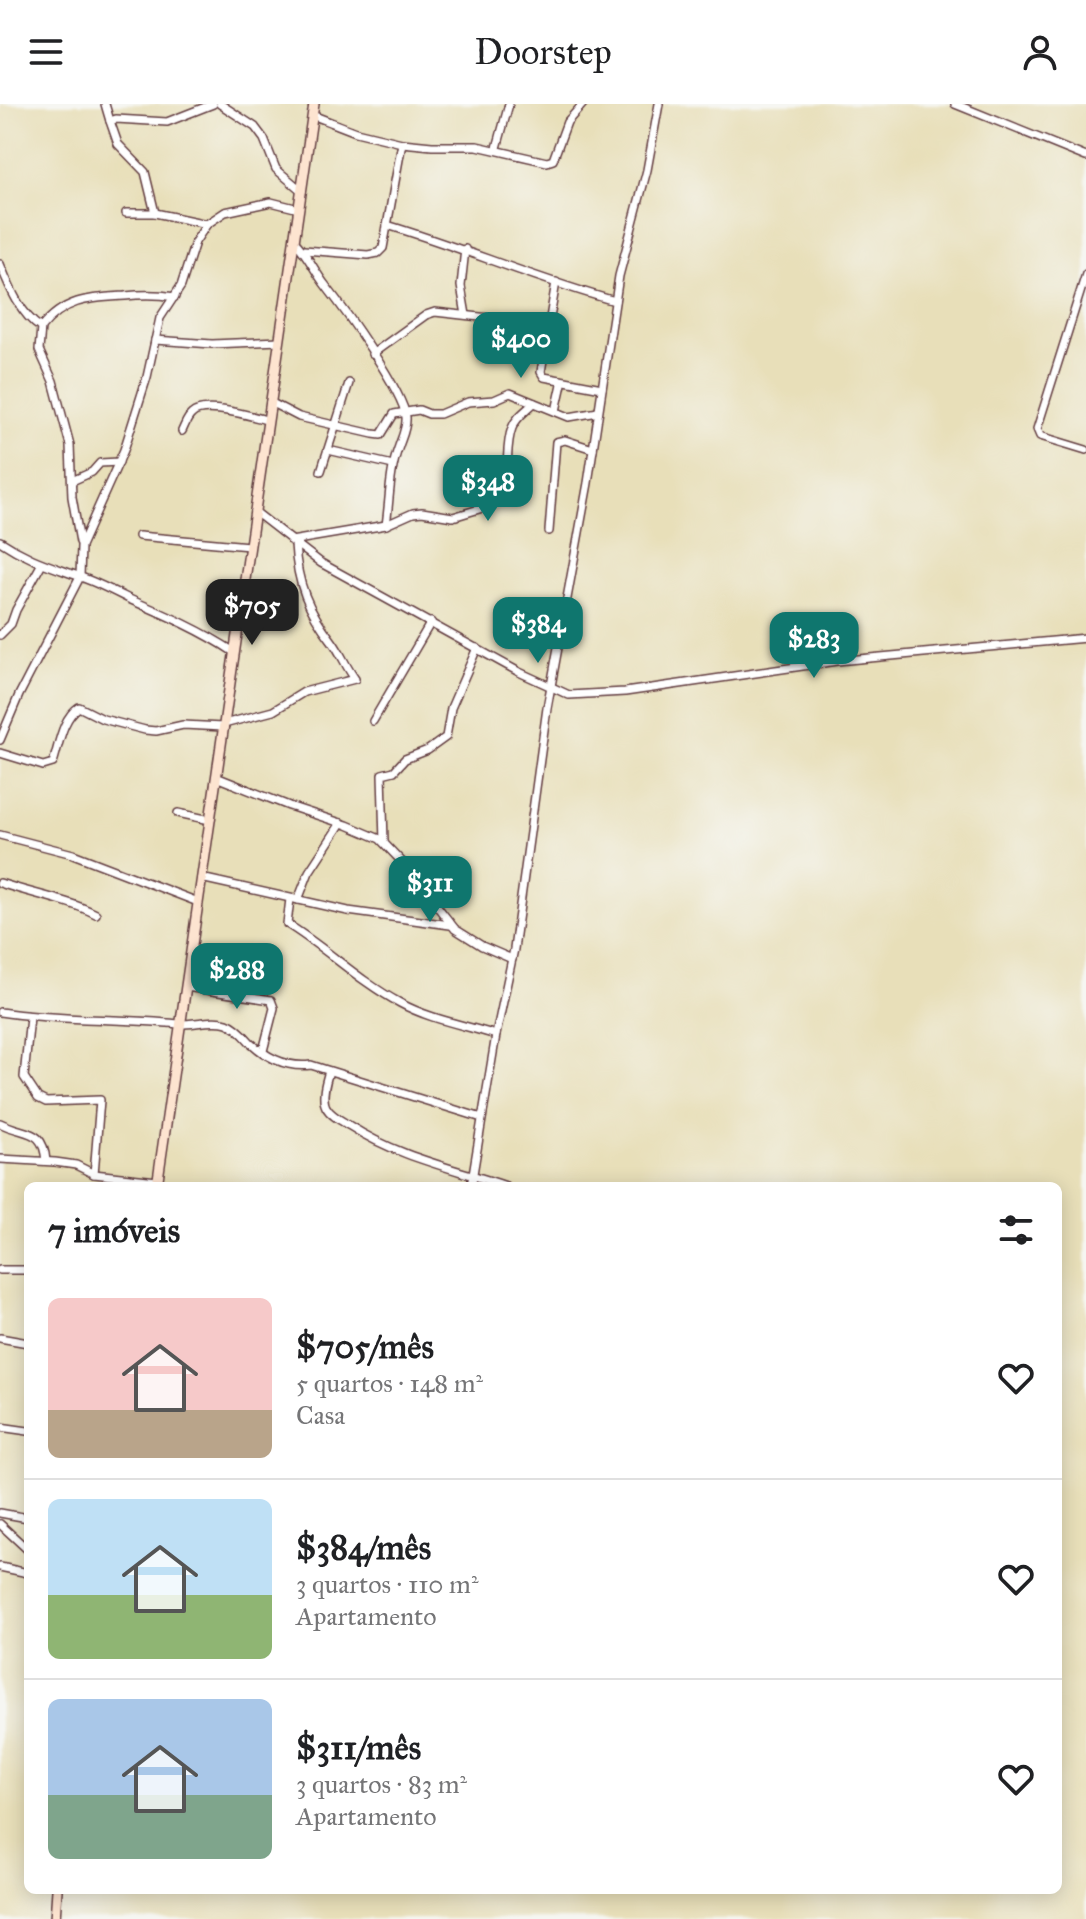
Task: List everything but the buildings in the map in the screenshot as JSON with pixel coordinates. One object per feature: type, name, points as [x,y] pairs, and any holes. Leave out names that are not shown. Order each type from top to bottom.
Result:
[{"type":"main road","points":[[157,1182],[314,104]]},
{"type":"main road","points":[[55,1919],[57,1894]]},
{"type":"street","points":[[105,104],[118,144],[145,172],[155,213]]},
{"type":"street","points":[[110,121],[167,122],[213,104]]},
{"type":"street","points":[[220,104],[255,127],[264,139],[276,169],[302,191]]},
{"type":"street","points":[[497,148],[509,104]]},
{"type":"street","points":[[312,115],[356,132],[402,143],[497,148],[547,162],[553,160],[567,122],[583,104]]},
{"type":"street","points":[[472,1182],[512,959],[550,687],[593,449],[615,301],[628,237],[647,170],[659,104]]},
{"type":"street","points":[[955,104],[1086,157]]},
{"type":"street","points":[[304,250],[368,255],[378,253],[383,248],[402,143]]},
{"type":"street","points":[[81,546],[119,462],[140,399],[160,318],[175,297],[195,242],[207,224],[225,212],[271,202],[299,209]]},
{"type":"street","points":[[126,213],[155,213],[207,224]]},
{"type":"street","points":[[387,225],[615,301]]},
{"type":"street","points":[[294,241],[304,250],[372,354],[405,412],[406,427],[393,465],[386,525]]},
{"type":"street","points":[[465,249],[461,286],[466,315]]},
{"type":"street","points":[[0,264],[13,294],[29,318],[41,328]]},
{"type":"street","points":[[1086,274],[1082,300],[1037,429],[1040,436],[1086,450]]},
{"type":"street","points":[[556,282],[541,372],[544,377],[602,388]]},
{"type":"street","points":[[0,740],[19,695],[80,577],[81,546],[71,453],[53,381],[39,350],[41,328],[59,312],[85,298],[146,294],[175,297]]},
{"type":"street","points":[[372,354],[426,315],[435,312],[507,320]]},
{"type":"street","points":[[155,340],[212,344],[280,341]]},
{"type":"street","points":[[556,411],[562,388],[560,380]]},
{"type":"street","points":[[321,471],[349,383]]},
{"type":"street","points":[[270,402],[299,417],[381,435],[392,415],[419,410],[435,415],[510,393],[569,417],[598,412]]},
{"type":"street","points":[[293,542],[386,525],[413,513],[453,517],[494,503],[507,482],[512,428],[534,403]]},
{"type":"street","points":[[182,431],[190,415],[197,410],[216,409],[267,420]]},
{"type":"street","points":[[549,531],[556,442],[565,440],[593,449]]},
{"type":"street","points":[[328,450],[393,465]]},
{"type":"street","points":[[72,481],[92,472],[100,463],[119,462]]},
{"type":"street","points":[[254,511],[321,563],[550,687],[576,696],[625,692],[837,661],[1086,638]]},
{"type":"street","points":[[139,536],[249,546]]},
{"type":"street","points":[[0,541],[41,565],[80,577],[209,635],[234,652]]},
{"type":"street","points":[[0,753],[43,766],[53,763],[66,722],[79,707],[103,719],[145,730],[171,729],[183,725],[224,725],[273,711],[304,692],[355,679],[313,616],[296,565],[293,542]]},
{"type":"street","points":[[0,635],[11,624],[41,565]]},
{"type":"street","points":[[373,721],[431,622]]},
{"type":"street","points":[[384,842],[382,774],[394,771],[405,759],[423,753],[446,737],[451,708],[477,648]]},
{"type":"street","points":[[216,777],[384,842],[451,925],[482,946],[512,959]]},
{"type":"street","points":[[178,813],[210,820]]},
{"type":"street","points":[[341,823],[294,900],[287,924],[310,937],[384,994],[419,1012],[496,1035]]},
{"type":"street","points":[[0,836],[73,854],[198,902]]},
{"type":"street","points":[[201,878],[348,911],[451,925]]},
{"type":"street","points":[[0,883],[30,894],[59,899],[96,914]]},
{"type":"street","points":[[186,987],[271,1000],[274,1008],[263,1051]]},
{"type":"street","points":[[0,1012],[30,1017],[111,1018],[180,1024],[227,1023],[263,1051],[293,1067],[311,1065],[482,1118]]},
{"type":"street","points":[[30,1017],[24,1077],[38,1098],[46,1102],[100,1100],[94,1174]]},
{"type":"street","points":[[329,1071],[324,1102],[334,1116],[360,1133],[409,1156],[493,1182]]},
{"type":"street","points":[[0,1123],[38,1137],[45,1146],[46,1161]]},
{"type":"street","points":[[0,1159],[76,1165],[94,1174],[144,1182]]},
{"type":"street","points":[[0,1270],[24,1270]]},
{"type":"street","points":[[0,1338],[24,1342]]},
{"type":"street","points":[[0,1427],[24,1430]]},
{"type":"street","points":[[0,1513],[24,1517]]},
{"type":"street","points":[[0,1524],[24,1546]]},
{"type":"street","points":[[0,1567],[24,1572]]}]
